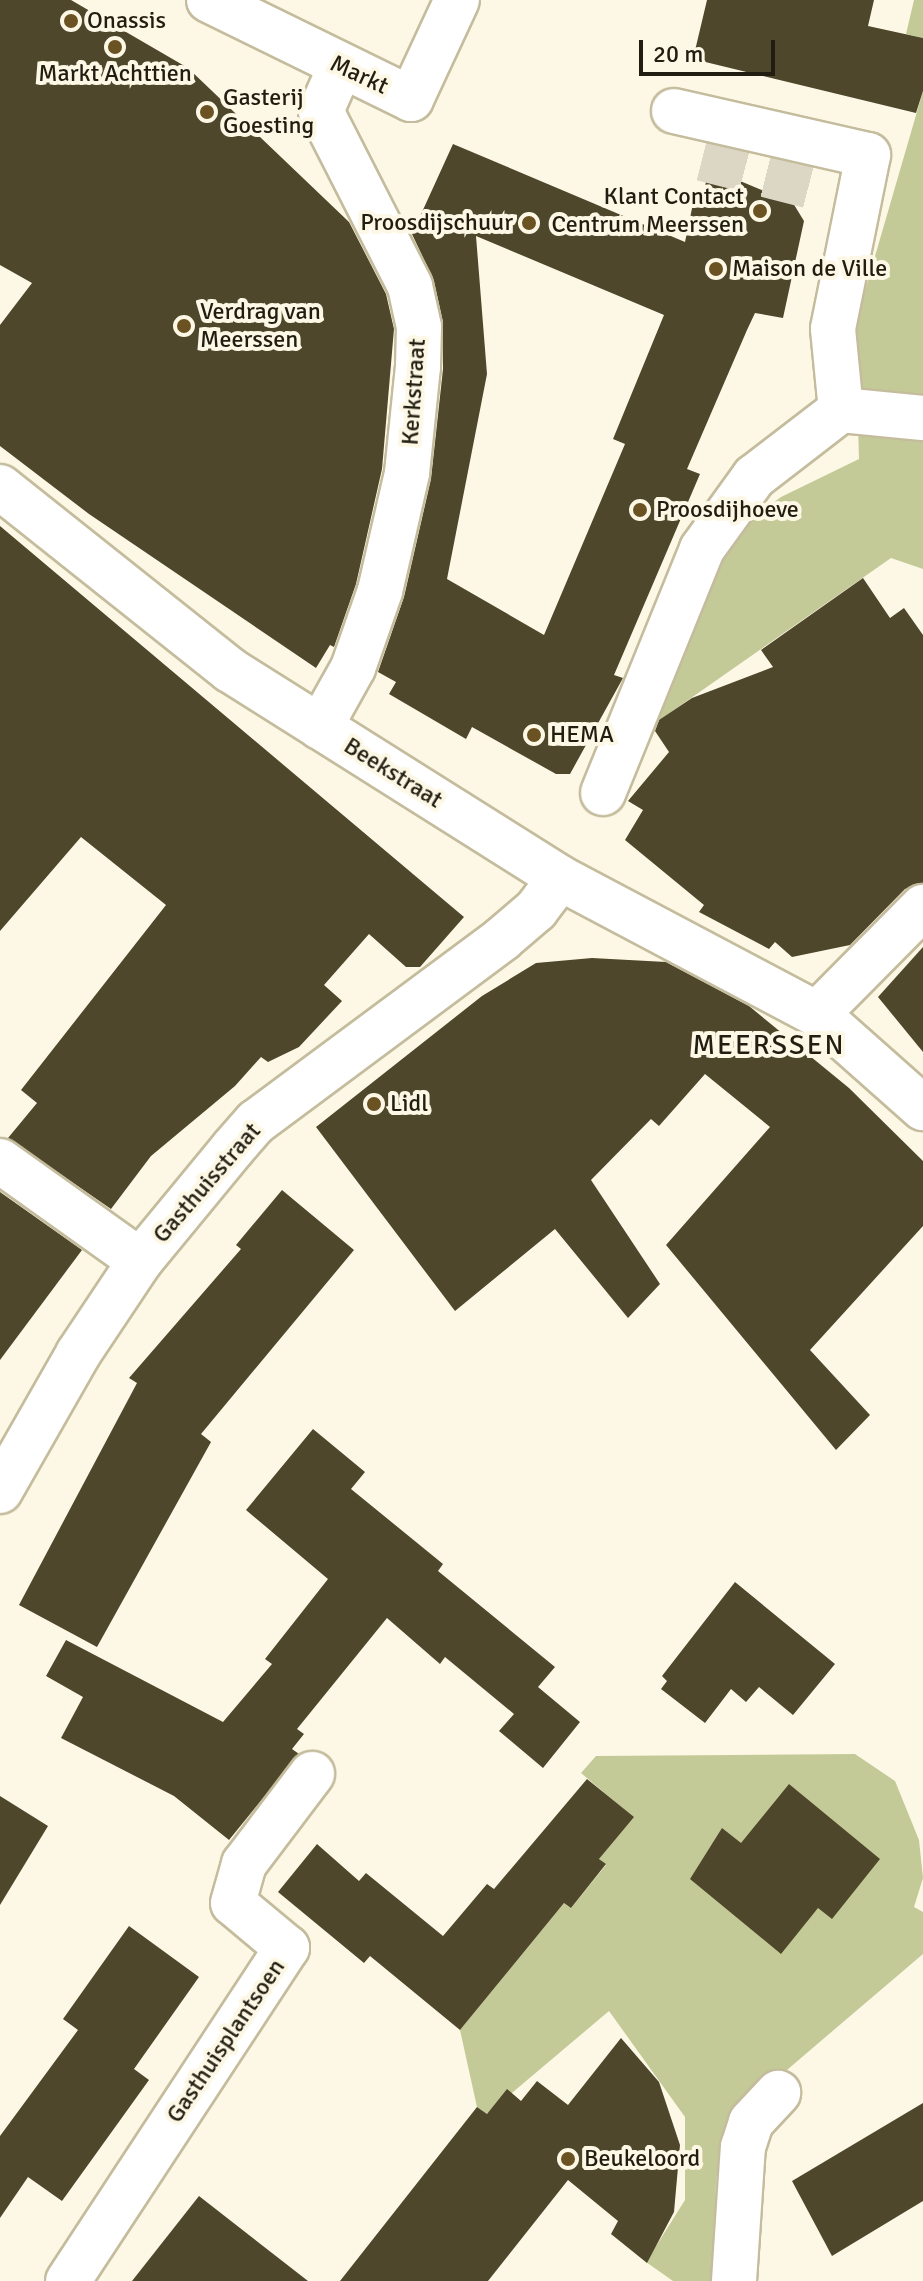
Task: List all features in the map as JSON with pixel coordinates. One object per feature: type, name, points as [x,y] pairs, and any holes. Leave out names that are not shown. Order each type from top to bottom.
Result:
[{"type":"street","name":"Markt","points":[[209,0],[340,68],[411,99],[457,0]]},
{"type":"street","name":"Kerkstraat","points":[[320,727],[366,632],[407,473],[421,284],[321,111],[340,68]]},
{"type":"street","points":[[674,111],[868,155],[833,329],[841,410]]},
{"type":"street","points":[[603,793],[719,520],[754,477],[841,410],[923,418]]},
{"type":"street","name":"Beekstraat","points":[[0,487],[194,644],[560,878],[817,1014],[923,1108]]},
{"type":"street","name":"Gasthuisstraat","points":[[0,1491],[78,1354],[140,1261],[256,1122],[502,939],[536,910],[560,878]]},
{"type":"street","points":[[817,1014],[923,907]]},
{"type":"street","points":[[0,1161],[140,1261]]},
{"type":"street","name":"Gasthuisplantsoen","points":[[68,2281],[287,1948],[233,1903],[244,1864],[312,1774]]},
{"type":"street","points":[[734,2281],[743,2147],[751,2122],[778,2093]]},
{"type":"green space","points":[[914,0],[923,0],[923,38],[906,34]]},
{"type":"green space","points":[[923,91],[923,569],[891,558],[651,726],[725,554],[756,515],[781,497],[859,459],[855,325]]},
{"type":"green space","points":[[855,1754],[895,1781],[919,1840],[923,1878],[914,1907],[923,1912],[923,1954],[727,2121],[716,2181],[714,2281],[673,2281],[646,2262],[685,2200],[685,2117],[609,2011],[487,2114],[477,2107],[460,2030],[564,1903],[571,1908],[606,1865],[599,1859],[633,1817],[581,1773],[596,1756]]},
{"type":"building","points":[[0,0],[71,0],[188,68],[349,222],[386,294],[394,329],[382,469],[356,584],[334,647],[330,645],[316,668],[89,514],[0,446],[0,325],[32,283],[0,265]]},
{"type":"building","points":[[707,0],[874,0],[868,26],[923,38],[923,91],[916,113],[693,59]]},
{"type":"building","name":"Proosdijhoeve","points":[[453,144],[685,242],[696,189],[704,191],[709,168],[793,203],[804,221],[783,318],[755,313],[747,330],[687,469],[700,474],[614,675],[623,678],[570,774],[556,774],[472,727],[466,739],[389,694],[396,682],[378,672],[404,597],[431,479],[443,369],[443,322],[434,281],[412,234]],"holes":[[[476,236],[664,315],[613,439],[625,444],[544,635],[447,579],[487,374]]]},
{"type":"building","points":[[0,526],[464,917],[420,967],[406,967],[369,934],[324,985],[342,1001],[299,1047],[268,1062],[261,1057],[235,1086],[151,1156],[111,1209],[8,1138],[37,1103],[21,1090],[166,905],[81,837],[0,931]]},
{"type":"building","points":[[863,578],[890,618],[904,608],[923,635],[923,883],[905,889],[850,945],[792,957],[775,942],[769,949],[699,912],[704,905],[625,840],[643,810],[628,801],[669,752],[655,731],[659,720],[692,698],[773,667],[761,650]]},
{"type":"building","points":[[923,947],[923,1052],[878,997]]},
{"type":"building","points":[[592,958],[666,962],[749,1006],[849,1088],[923,1161],[923,1226],[810,1350],[870,1415],[836,1450],[666,1245],[770,1127],[705,1074],[659,1126],[651,1119],[591,1180],[660,1284],[628,1318],[555,1229],[455,1311],[316,1127],[482,996],[536,963]]},
{"type":"building","points":[[282,1190],[354,1250],[201,1434],[211,1442],[97,1647],[19,1605],[137,1383],[129,1378],[241,1249],[236,1245]]},
{"type":"building","points":[[0,1192],[82,1250],[0,1360]]},
{"type":"building","points":[[313,1429],[365,1472],[351,1489],[443,1564],[438,1571],[555,1667],[538,1687],[580,1722],[543,1768],[499,1731],[514,1714],[445,1657],[440,1664],[387,1618],[297,1729],[304,1734],[292,1749],[299,1754],[229,1840],[174,1796],[61,1738],[83,1697],[46,1676],[66,1640],[223,1722],[272,1664],[265,1659],[328,1579],[246,1510]]},
{"type":"building","points":[[735,1582],[835,1664],[793,1715],[759,1687],[746,1702],[731,1689],[705,1723],[661,1689],[667,1681],[662,1676]]},
{"type":"building","points":[[587,1779],[634,1817],[599,1859],[606,1864],[571,1908],[564,1903],[460,2030],[370,1956],[364,1963],[278,1892],[317,1844],[359,1881],[366,1873],[443,1936],[487,1884],[494,1889]]},
{"type":"building","points":[[789,1784],[880,1859],[832,1919],[818,1908],[781,1954],[690,1879],[722,1828],[741,1843]]},
{"type":"building","points":[[0,1796],[48,1826],[0,1905]]},
{"type":"building","points":[[129,1926],[199,1977],[134,2069],[149,2080],[62,2201],[28,2177],[0,2218],[0,2136],[78,2030],[63,2019]]},
{"type":"building","name":"Beukeloord","points":[[621,2038],[659,2082],[680,2145],[674,2212],[647,2263],[611,2234],[618,2221],[568,2180],[488,2281],[340,2281],[477,2107],[487,2114],[507,2089],[521,2101],[537,2081],[568,2105]]},
{"type":"building","points":[[923,2103],[923,2201],[832,2256],[792,2181]]},
{"type":"building","points":[[199,2196],[308,2281],[132,2281]]},
{"type":"tunnel","points":[[702,159],[828,191]]},
{"type":"place","name":"Onassis","points":[[71,21]]},
{"type":"place","name":"Markt Achttien","points":[[115,47]]},
{"type":"place","name":"Gasterij Goesting","points":[[207,112]]},
{"type":"place","name":"Klant Contact Centrum Meerssen","points":[[760,211]]},
{"type":"place","name":"Proosdijschuur","points":[[529,223]]},
{"type":"place","name":"Maison de Ville","points":[[716,269]]},
{"type":"place","name":"Verdrag van Meerssen","points":[[184,326]]},
{"type":"place","name":"Proosdijhoeve","points":[[640,510]]},
{"type":"place","name":"HEMA","points":[[534,735]]},
{"type":"place","name":"Lidl","points":[[374,1104]]},
{"type":"place","name":"Beukeloord","points":[[568,2159]]},
{"type":"district","name":"MEERSSEN","points":[[769,1045]]}]
